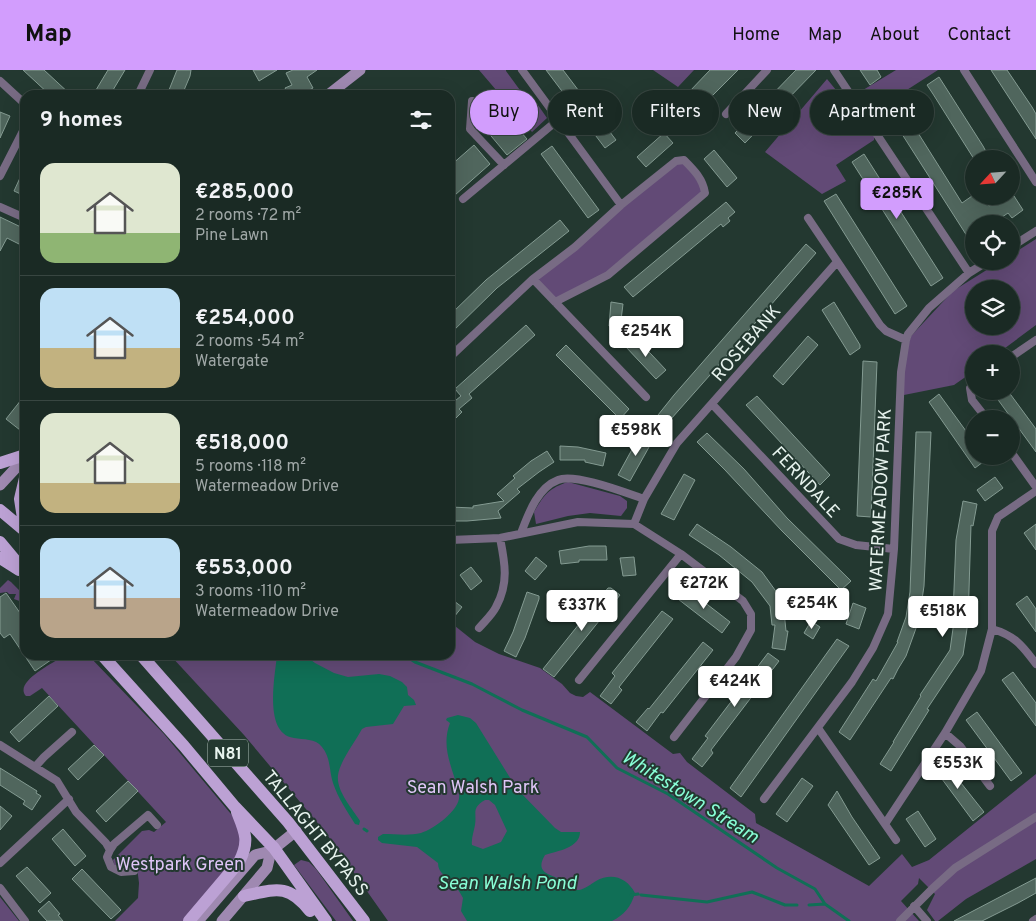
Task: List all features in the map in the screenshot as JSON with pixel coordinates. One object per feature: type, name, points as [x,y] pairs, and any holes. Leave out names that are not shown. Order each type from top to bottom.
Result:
[{"type":"main road","points":[[334,90],[360,70]]},
{"type":"main road","points":[[0,463],[20,457]]},
{"type":"main road","points":[[0,485],[20,462]]},
{"type":"main road","points":[[0,510],[20,527]]},
{"type":"main road","points":[[0,542],[20,567]]},
{"type":"main road","points":[[0,558],[20,570]]},
{"type":"main road","name":"N81","points":[[107,660],[184,746],[272,850],[326,921]]},
{"type":"main road","name":"TALLAGHT BYPASS","points":[[145,660],[296,831],[364,921]]},
{"type":"main road","points":[[189,921],[239,862],[242,855],[246,845],[245,832],[235,808]]},
{"type":"main road","points":[[198,921],[255,855],[272,850],[296,831]]},
{"type":"main road","points":[[222,921],[267,868],[272,850]]},
{"type":"main road","points":[[244,896],[268,890],[278,890],[292,894],[300,898],[318,921]]},
{"type":"street","points":[[140,90],[150,70]]},
{"type":"street","points":[[522,70],[548,105]]},
{"type":"street","points":[[726,114],[767,70]]},
{"type":"street","points":[[834,70],[969,273]]},
{"type":"street","points":[[964,70],[1036,182]]},
{"type":"street","points":[[0,81],[20,99]]},
{"type":"street","points":[[463,199],[548,128]]},
{"type":"street","points":[[476,135],[504,165]]},
{"type":"street","points":[[570,135],[621,205]]},
{"type":"street","points":[[0,176],[20,137]]},
{"type":"street","points":[[455,352],[533,279],[575,247],[621,205],[676,161],[684,160],[704,184],[705,193],[608,275],[555,302]]},
{"type":"street","points":[[0,207],[20,216]]},
{"type":"street","points":[[808,218],[880,325],[886,331],[906,340]]},
{"type":"street","points":[[1020,241],[1036,231]]},
{"type":"street","name":"ROSEBANK","points":[[634,524],[644,499],[677,443],[837,262]]},
{"type":"street","name":"WATERMEADOW PARK","points":[[764,799],[818,728],[873,648],[888,614],[894,549],[902,372],[906,340],[915,324],[929,308],[974,270]]},
{"type":"street","points":[[533,279],[646,397]]},
{"type":"street","points":[[1020,350],[1036,340]]},
{"type":"street","points":[[972,400],[980,410]]},
{"type":"street","name":"FERNDALE","points":[[712,404],[839,539],[856,545],[894,549]]},
{"type":"street","points":[[1020,465],[1036,487]]},
{"type":"street","points":[[521,534],[536,499],[558,480],[569,478],[590,482],[644,499]]},
{"type":"street","points":[[885,824],[945,733],[981,671],[992,629],[992,531],[994,523],[998,517],[1036,491]]},
{"type":"street","points":[[455,540],[500,538],[578,522],[634,524],[682,554],[743,601],[751,614],[752,630],[736,656],[674,737]]},
{"type":"street","points":[[478,628],[496,608],[505,584],[504,554],[500,538]]},
{"type":"street","points":[[579,680],[682,554]]},
{"type":"street","points":[[992,629],[1007,633],[1025,648],[1036,664]]},
{"type":"street","points":[[818,728],[896,840]]},
{"type":"street","points":[[35,767],[72,732]]},
{"type":"street","points":[[945,733],[960,746],[990,786]]},
{"type":"street","points":[[0,745],[57,781],[76,812],[106,843],[110,850]]},
{"type":"street","points":[[0,863],[69,799]]},
{"type":"street","points":[[134,871],[121,872],[111,867],[108,857],[110,850],[114,844],[148,815],[158,825]]},
{"type":"street","points":[[900,921],[955,868],[1036,817]]},
{"type":"street","points":[[0,888],[25,921]]},
{"type":"street","points":[[914,906],[927,921]]},
{"type":"green space","points":[[479,70],[506,70],[520,90],[496,90]]},
{"type":"green space","points":[[653,70],[694,70],[678,87]]},
{"type":"green space","points":[[896,70],[938,70],[907,90],[863,90]]},
{"type":"green space","points":[[827,79],[836,90],[818,90]]},
{"type":"green space","points":[[810,99],[810,135],[874,135],[874,140],[836,165],[846,181],[822,194],[765,152],[779,135],[800,135],[800,111]]},
{"type":"green space","points":[[538,105],[547,118],[538,126]]},
{"type":"green space","points":[[684,160],[705,193],[608,275],[555,302],[533,279],[676,161]]},
{"type":"green space","points":[[1036,239],[1036,325],[1009,345],[965,345],[965,377],[954,385],[904,395],[903,359],[911,336],[953,291],[965,284],[965,335],[1020,335],[1020,280],[971,280],[987,270],[1020,270],[1020,249]]},
{"type":"green space","points":[[568,482],[620,496],[627,501],[627,508],[621,516],[590,513],[536,524],[534,512],[544,497],[556,487]]},
{"type":"green space","points":[[8,580],[20,591],[20,601],[14,599],[16,594],[0,593],[0,588]]},
{"type":"green space","name":"Sean Walsh Park","points":[[455,626],[475,642],[499,654],[540,668],[576,696],[583,697],[590,692],[673,754],[680,753],[687,762],[755,814],[756,823],[869,886],[902,854],[912,867],[929,860],[1036,774],[1036,859],[966,899],[938,921],[935,921],[927,910],[935,894],[919,878],[918,884],[901,901],[919,921],[388,921],[326,833],[244,735],[175,660],[455,660]]},
{"type":"green space","name":"Westpark Green","points":[[57,660],[93,660],[164,734],[236,820],[240,827],[241,851],[186,921],[115,921],[138,898],[139,883],[137,867],[116,866],[113,860],[142,831],[149,830],[154,832],[166,822],[42,688],[30,696],[26,696],[25,686],[41,670]]},
{"type":"green space","points":[[301,860],[309,862],[316,869],[353,921],[336,921],[294,865]]},
{"type":"green space","points":[[0,897],[19,921],[0,921]]},
{"type":"water","points":[[276,660],[311,660],[334,673],[348,677],[379,674],[390,676],[407,687],[408,695],[414,700],[416,705],[404,706],[393,724],[362,729],[339,770],[339,787],[360,821],[359,825],[355,824],[337,794],[327,756],[322,747],[313,741],[294,738],[284,734],[278,726],[274,716],[273,689]]},
{"type":"water","name":"Sean Walsh Pond","points":[[458,715],[470,718],[476,723],[517,789],[555,828],[561,832],[580,832],[576,842],[572,845],[545,855],[541,867],[543,870],[577,890],[583,889],[602,878],[613,877],[623,880],[635,893],[629,906],[620,916],[612,921],[467,921],[461,911],[463,898],[454,885],[441,872],[438,863],[417,847],[382,843],[378,840],[378,837],[383,834],[412,834],[426,831],[446,818],[456,806],[459,794],[447,751],[446,742],[450,723],[446,720]],"holes":[[[485,800],[489,800],[495,805],[507,831],[501,842],[483,849],[472,845],[472,840],[476,808]]]},
{"type":"building","points":[[23,70],[44,70],[66,90],[45,90]]},
{"type":"building","points":[[108,70],[125,70],[113,90],[96,90]]},
{"type":"building","points":[[177,70],[191,70],[184,90],[169,90]]},
{"type":"building","points":[[253,70],[277,70],[259,81]]},
{"type":"building","points":[[293,70],[317,70],[307,77],[313,88],[309,90],[286,90],[285,88],[292,85],[286,73]]},
{"type":"building","points":[[546,70],[563,70],[578,90],[561,90]]},
{"type":"building","points":[[710,70],[738,70],[718,90],[691,90]]},
{"type":"building","points":[[796,70],[816,70],[797,90],[777,90]]},
{"type":"building","points":[[860,70],[877,70],[881,77],[870,85]]},
{"type":"building","points":[[991,70],[1007,70],[1032,107],[1036,114],[1036,139]]},
{"type":"building","points":[[939,77],[985,150],[968,150],[934,96],[934,90],[930,90],[927,85]]},
{"type":"building","points":[[0,112],[10,116],[0,138]]},
{"type":"building","points":[[490,135],[524,135],[527,139],[507,155]]},
{"type":"building","points":[[595,135],[612,135],[616,140],[605,148]]},
{"type":"building","points":[[662,135],[666,135],[673,143],[646,167],[637,157]]},
{"type":"building","points":[[737,135],[753,135],[745,143]]},
{"type":"building","points":[[903,135],[919,135],[962,203],[965,201],[965,205],[1020,205],[1023,210],[1016,215],[1010,215],[1008,213],[1005,215],[965,215],[965,233]]},
{"type":"building","points":[[474,145],[490,164],[455,195],[455,162]]},
{"type":"building","points":[[552,146],[599,210],[588,218],[541,154]]},
{"type":"building","points":[[714,150],[737,178],[727,187],[704,159]]},
{"type":"building","points":[[864,154],[943,278],[931,286],[852,162]]},
{"type":"building","points":[[20,178],[20,194],[14,191]]},
{"type":"building","points":[[836,194],[907,306],[895,314],[824,201]]},
{"type":"building","points":[[726,202],[735,212],[728,218],[730,221],[723,227],[721,224],[633,297],[624,287]]},
{"type":"building","points":[[0,217],[20,227],[20,244],[7,238],[0,251]]},
{"type":"building","points":[[560,220],[569,231],[497,288],[455,329],[455,310],[486,280]]},
{"type":"building","points":[[806,244],[816,253],[663,428],[654,420]]},
{"type":"building","points":[[611,302],[623,304],[620,328],[609,326]]},
{"type":"building","points":[[834,302],[860,345],[860,348],[850,355],[822,310]]},
{"type":"building","points":[[526,325],[535,335],[469,394],[472,398],[459,409],[462,412],[455,419],[455,401],[461,396],[455,389]]},
{"type":"building","points":[[808,336],[818,345],[783,385],[773,376]]},
{"type":"building","points":[[635,337],[666,370],[656,379],[625,346]]},
{"type":"building","points":[[566,345],[629,409],[620,419],[556,355]]},
{"type":"building","points":[[863,361],[877,362],[871,517],[857,516]]},
{"type":"building","points":[[939,394],[965,430],[965,454],[929,402]]},
{"type":"building","points":[[757,396],[830,475],[820,485],[746,405]]},
{"type":"building","points":[[998,400],[1015,400],[1036,429],[1036,452],[1020,430],[1020,410],[1005,410]]},
{"type":"building","points":[[20,401],[20,430],[6,419]]},
{"type":"building","points":[[916,432],[931,432],[924,586],[919,620],[906,656],[893,679],[891,678],[850,740],[839,732],[873,679],[876,681],[898,642],[906,617],[910,592]]},
{"type":"building","points":[[641,433],[653,440],[630,481],[618,475]]},
{"type":"building","points":[[707,433],[744,469],[787,518],[851,581],[841,590],[782,531],[697,442]]},
{"type":"building","points":[[560,446],[578,447],[606,453],[603,466],[585,462],[585,460],[560,460]]},
{"type":"building","points":[[547,451],[554,462],[517,489],[520,492],[498,511],[501,518],[455,521],[455,507],[473,508],[473,506],[504,501],[497,494],[515,478],[513,476]]},
{"type":"building","points":[[684,474],[695,480],[674,520],[661,514]]},
{"type":"building","points":[[995,477],[1003,488],[985,501],[977,490]]},
{"type":"building","points":[[963,501],[977,504],[973,526],[971,525],[968,622],[963,655],[927,709],[929,710],[891,771],[880,764],[920,695],[950,650],[955,614],[953,614],[956,540]]},
{"type":"building","points":[[697,524],[731,547],[762,572],[783,601],[786,631],[788,631],[785,650],[772,648],[775,625],[772,625],[770,606],[752,582],[719,555],[689,535]]},
{"type":"building","points":[[1036,524],[1036,550],[1024,533]]},
{"type":"building","points":[[589,546],[606,546],[607,560],[579,560],[579,562],[561,564],[559,551]]},
{"type":"building","points":[[536,557],[547,566],[535,580],[525,571]]},
{"type":"building","points":[[634,557],[636,575],[623,576],[620,558]]},
{"type":"building","points":[[471,567],[482,581],[471,590],[460,575]]},
{"type":"building","points":[[608,588],[611,588],[620,595],[554,677],[543,669]]},
{"type":"building","points":[[686,588],[730,622],[722,633],[678,599]]},
{"type":"building","points":[[527,592],[539,596],[539,599],[516,657],[504,651]]},
{"type":"building","points":[[6,593],[20,613],[20,649],[10,634],[4,638],[0,633],[0,597]]},
{"type":"building","points":[[1027,596],[1036,609],[1036,632],[1016,604]]},
{"type":"building","points":[[455,602],[462,607],[455,616]]},
{"type":"building","points":[[853,603],[866,608],[859,629],[846,624]]},
{"type":"building","points":[[662,611],[673,619],[619,687],[622,690],[611,704],[600,696],[615,676],[612,673]]},
{"type":"building","points":[[811,621],[820,627],[813,639],[804,633]]},
{"type":"building","points":[[837,639],[849,646],[741,797],[730,788]]},
{"type":"building","points":[[703,642],[713,650],[647,731],[636,722],[649,709]]},
{"type":"building","points":[[768,653],[779,661],[711,750],[713,753],[702,767],[692,759],[708,738],[705,736]]},
{"type":"building","points":[[28,660],[51,660],[35,671]]},
{"type":"building","points":[[1013,672],[1036,703],[1036,726],[1002,680]]},
{"type":"building","points":[[49,696],[58,706],[19,742],[10,732]]},
{"type":"building","points":[[977,712],[1022,773],[1011,781],[966,720]]},
{"type":"building","points":[[94,745],[104,755],[78,780],[68,769]]},
{"type":"building","points":[[942,759],[984,812],[973,821],[939,775],[937,776],[931,768]]},
{"type":"building","points":[[0,768],[37,791],[36,793],[41,796],[32,810],[23,804],[25,801],[0,785]]},
{"type":"building","points":[[802,778],[813,786],[787,822],[776,814]]},
{"type":"building","points":[[128,781],[138,791],[106,822],[96,811]]},
{"type":"building","points":[[837,791],[880,858],[869,865],[828,805]]},
{"type":"building","points":[[0,806],[12,816],[0,830]]},
{"type":"building","points":[[918,811],[936,839],[925,847],[906,819]]},
{"type":"building","points":[[63,829],[86,856],[75,866],[52,839]]},
{"type":"building","points":[[27,867],[51,893],[40,903],[16,876]]},
{"type":"building","points":[[82,869],[121,910],[111,919],[72,879]]},
{"type":"building","points":[[1036,878],[1036,893],[1018,903],[982,921],[954,921]]},
{"type":"building","points":[[49,901],[60,914],[58,915],[63,921],[47,921],[38,911]]},
{"type":"waterway","name":"Whitestown Stream","points":[[412,660],[472,684],[522,710],[587,737],[617,768],[668,794],[777,868],[815,889],[825,904],[849,921]]},
{"type":"waterway","points":[[641,895],[707,902],[752,892],[785,905],[797,905]]},
{"type":"waterway","points":[[631,895],[638,894]]},
{"type":"waterway","points":[[809,905],[825,904]]}]
